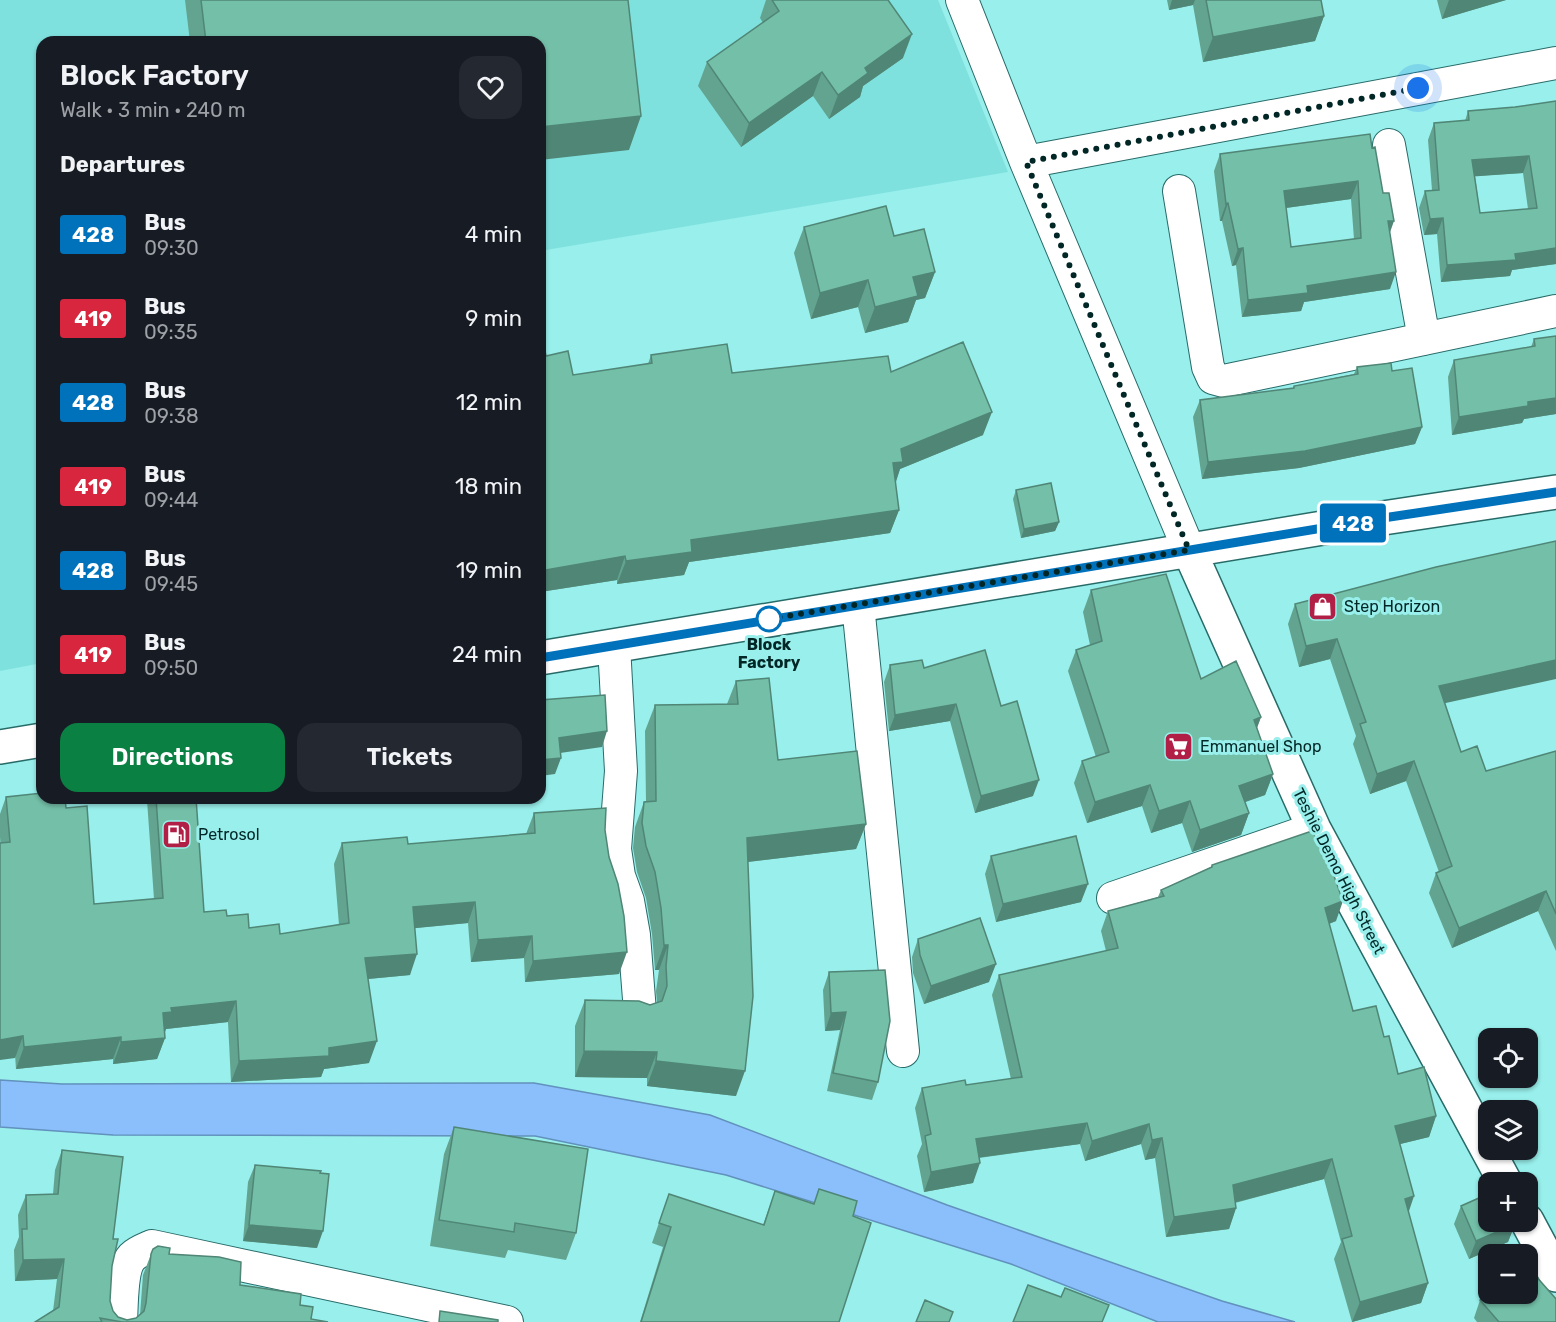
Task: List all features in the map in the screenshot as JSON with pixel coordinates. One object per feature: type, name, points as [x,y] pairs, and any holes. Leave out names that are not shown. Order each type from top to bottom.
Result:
[{"type":"main road","points":[[546,657],[1189,550],[1556,492]]},
{"type":"main road","name":"Teshie Demo High Street","points":[[1189,550],[1314,829],[1500,1172]]},
{"type":"main road","points":[[0,747],[36,741]]},
{"type":"main road","points":[[1533,1232],[1556,1275]]},
{"type":"street","points":[[962,0],[1026,162],[1189,550]]},
{"type":"street","points":[[1026,162],[1556,63]]},
{"type":"street","points":[[1389,145],[1424,339]]},
{"type":"street","points":[[1179,191],[1208,367],[1213,378],[1224,381],[1556,311]]},
{"type":"street","points":[[858,605],[903,1051]]},
{"type":"street","points":[[614,645],[621,771],[615,849],[619,876],[628,902],[634,935],[640,1012]]},
{"type":"street","points":[[1113,898],[1314,829]]},
{"type":"street","points":[[120,1322],[125,1274],[130,1259],[152,1246],[507,1322]]},
{"type":"shaded area","points":[[0,0],[938,0],[1008,172],[546,250],[546,36],[36,36],[36,664],[0,671]]},
{"type":"shaded area","points":[[0,1080],[62,1084],[534,1083],[710,1115],[947,1205],[1222,1301],[1295,1322],[1158,1322],[1011,1264],[726,1175],[535,1136],[113,1135],[0,1127]]},
{"type":"building","points":[[201,0],[628,0],[641,116],[546,126],[546,36],[205,36]]},
{"type":"building","points":[[772,0],[888,0],[912,34],[865,68],[868,73],[838,95],[822,72],[749,123],[707,62],[779,11]]},
{"type":"building","points":[[1206,0],[1321,0],[1324,16],[1213,37]]},
{"type":"building","points":[[1556,101],[1556,248],[1515,254],[1516,260],[1447,265],[1443,218],[1430,219],[1425,191],[1439,190],[1434,123],[1469,120],[1468,111]],"holes":[[[1529,156],[1537,208],[1480,213],[1472,160]]]},
{"type":"building","points":[[1370,134],[1372,148],[1375,147],[1383,193],[1389,193],[1394,221],[1388,221],[1396,272],[1307,286],[1308,293],[1248,300],[1243,248],[1238,249],[1228,203],[1226,204],[1220,154]],"holes":[[[1358,181],[1361,238],[1291,247],[1284,191]]]},
{"type":"building","points":[[886,206],[894,236],[924,229],[935,272],[913,277],[918,296],[875,307],[868,280],[820,293],[804,227]]},
{"type":"building","points":[[1556,336],[1556,398],[1528,402],[1528,406],[1459,417],[1454,360],[1535,346],[1534,339]]},
{"type":"building","points":[[963,342],[992,412],[901,449],[903,462],[893,463],[899,510],[691,540],[692,552],[626,561],[625,556],[546,570],[546,356],[568,351],[573,375],[652,363],[651,355],[727,344],[732,373],[888,356],[891,372]]},
{"type":"building","points":[[1391,363],[1392,371],[1412,368],[1422,427],[1305,451],[1208,462],[1200,400],[1294,388],[1294,386],[1358,374],[1357,367]]},
{"type":"building","points":[[1051,483],[1059,522],[1024,529],[1016,490]]},
{"type":"building","points":[[1556,541],[1556,660],[1439,686],[1461,752],[1477,746],[1486,771],[1556,751],[1556,914],[1546,891],[1459,928],[1436,873],[1452,866],[1414,761],[1377,774],[1360,724],[1366,722],[1337,639],[1306,646],[1295,604],[1436,567]]},
{"type":"building","points":[[1166,574],[1201,679],[1236,661],[1261,717],[1254,720],[1273,774],[1239,786],[1249,813],[1200,830],[1190,801],[1159,811],[1150,785],[1095,802],[1082,761],[1109,752],[1076,650],[1102,641],[1091,590]]},
{"type":"building","points":[[985,650],[1001,706],[1017,701],[1039,780],[981,796],[956,704],[895,715],[890,665],[922,660],[924,668]]},
{"type":"building","points":[[769,678],[778,760],[857,751],[866,824],[747,838],[753,996],[745,1071],[656,1061],[657,1052],[584,1051],[585,1000],[639,1001],[650,1005],[662,1001],[667,986],[668,945],[664,945],[655,872],[646,846],[642,823],[644,802],[656,801],[655,705],[738,704],[736,681]]},
{"type":"building","points":[[605,695],[607,731],[559,738],[561,758],[546,759],[546,700]]},
{"type":"building","points":[[36,794],[36,804],[66,804],[66,808],[87,806],[94,904],[163,898],[156,804],[196,804],[204,912],[226,910],[227,916],[248,914],[249,928],[279,924],[280,934],[349,923],[342,843],[407,837],[408,844],[535,833],[534,813],[606,808],[605,830],[609,857],[618,884],[624,916],[627,952],[533,961],[532,936],[478,940],[475,902],[413,907],[417,954],[365,958],[377,1041],[329,1048],[329,1056],[239,1061],[236,1001],[171,1008],[172,1012],[163,1013],[165,1038],[121,1042],[121,1037],[24,1047],[23,1036],[0,1040],[0,843],[10,842],[6,797]]},
{"type":"building","points":[[1312,831],[1328,859],[1343,901],[1325,908],[1353,1011],[1376,1006],[1384,1037],[1389,1036],[1398,1074],[1424,1067],[1436,1116],[1395,1126],[1414,1196],[1405,1199],[1428,1283],[1360,1302],[1342,1239],[1352,1236],[1332,1159],[1233,1185],[1236,1208],[1174,1217],[1162,1138],[1152,1140],[1149,1124],[1092,1141],[1087,1123],[976,1139],[980,1163],[931,1172],[925,1136],[931,1134],[922,1088],[965,1080],[966,1085],[1022,1077],[999,975],[1118,948],[1108,911],[1164,896],[1161,890],[1212,865]]},
{"type":"building","points":[[1076,836],[1088,884],[1003,904],[991,856]]},
{"type":"building","points":[[980,918],[996,964],[931,986],[920,955],[918,939]]},
{"type":"building","points":[[885,970],[890,1021],[878,1082],[833,1073],[846,1012],[831,1013],[829,972]]},
{"type":"building","points":[[454,1127],[588,1149],[576,1233],[515,1223],[514,1232],[439,1220]]},
{"type":"building","points":[[62,1150],[123,1157],[113,1239],[118,1239],[112,1266],[110,1301],[118,1317],[127,1320],[136,1318],[144,1311],[151,1254],[158,1246],[170,1248],[169,1254],[219,1257],[241,1262],[240,1285],[301,1294],[300,1305],[313,1307],[311,1319],[328,1322],[122,1322],[100,1318],[102,1322],[35,1322],[59,1307],[64,1259],[23,1260],[22,1229],[27,1229],[26,1195],[58,1194]]},
{"type":"building","points":[[255,1165],[321,1171],[320,1173],[329,1174],[323,1231],[249,1225]]},
{"type":"building","points":[[819,1189],[857,1201],[853,1216],[871,1223],[839,1322],[641,1322],[671,1227],[659,1223],[669,1194],[764,1225],[775,1191],[814,1204]]},
{"type":"building","points":[[1478,1198],[1478,1232],[1497,1232],[1476,1241],[1461,1206]]},
{"type":"building","points":[[1538,1279],[1556,1299],[1556,1322],[1499,1322],[1483,1304],[1538,1304]]},
{"type":"building","points":[[1028,1285],[1061,1297],[1065,1288],[1109,1305],[1102,1322],[1013,1322]]},
{"type":"building","points":[[925,1300],[953,1312],[949,1322],[916,1322]]},
{"type":"building","points":[[440,1311],[498,1320],[498,1322],[439,1322]]},
{"type":"bus line","name":"428","points":[[546,657],[1383,518],[1556,492]]},
{"type":"place","name":"Step Horizon","points":[[1323,606]]},
{"type":"place","name":"Block Factory","points":[[769,619]]},
{"type":"place","name":"Emmanuel Shop","points":[[1179,746]]},
{"type":"place","name":"Petrosol","points":[[177,834]]},
{"type":"route","points":[[769,619],[1189,550],[1026,162],[1418,88]]}]
